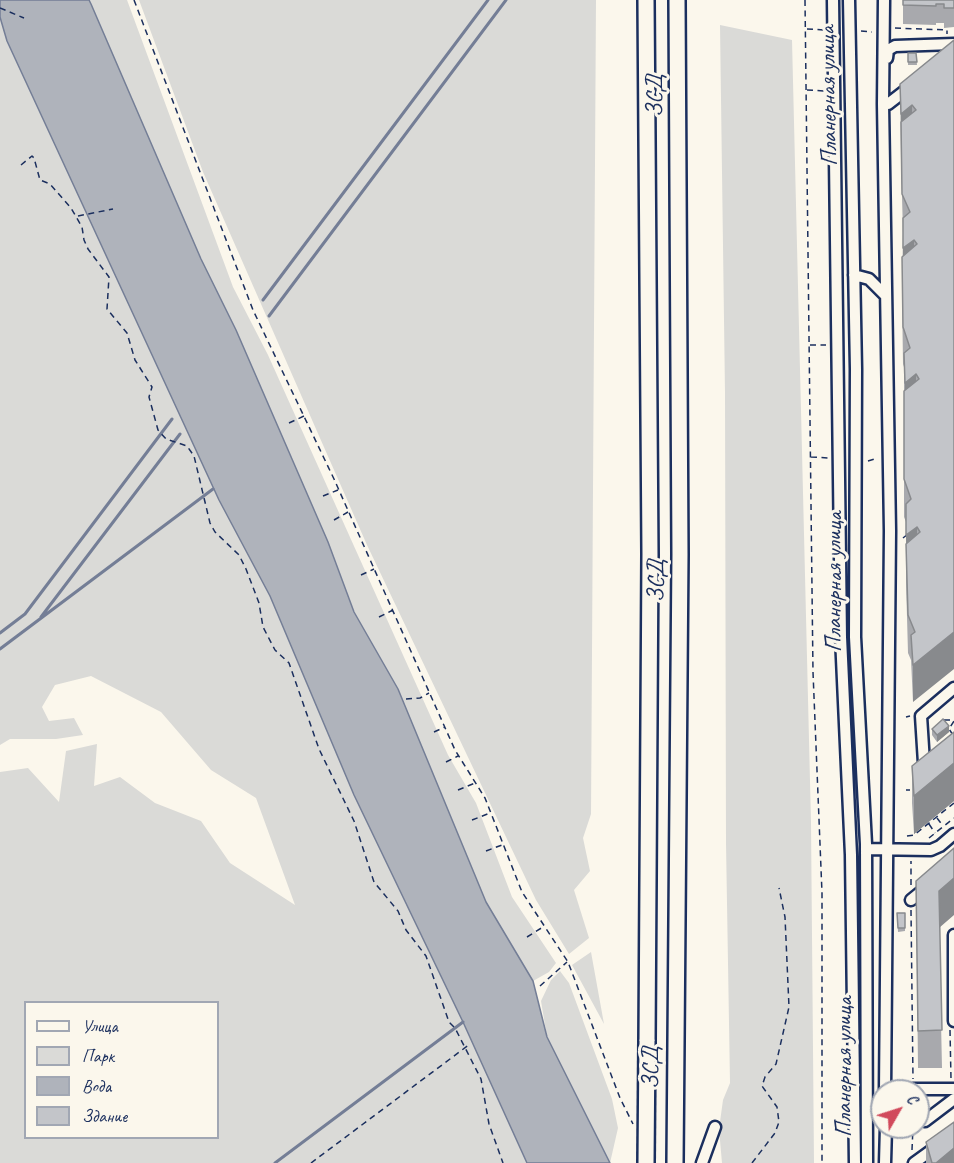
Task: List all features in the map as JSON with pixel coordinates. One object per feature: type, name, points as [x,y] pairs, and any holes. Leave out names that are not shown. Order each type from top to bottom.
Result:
[{"type":"highway","name":"ЗСД","points":[[646,0],[650,554],[646,1163]]},
{"type":"highway","name":"ЗСД","points":[[675,1163],[674,1041],[680,566],[677,0]]},
{"type":"street","name":"Планерная улица","points":[[833,0],[841,637],[851,855],[855,1163]]},
{"type":"street","name":"Планерная улица","points":[[849,0],[854,275],[855,637],[866,849],[867,1163]]},
{"type":"street","points":[[884,0],[883,104],[890,521],[885,1079]]},
{"type":"street","points":[[883,63],[887,59],[888,50],[894,46],[951,41]]},
{"type":"street","points":[[883,104],[888,104],[916,82]]},
{"type":"street","points":[[854,275],[869,279],[886,296]]},
{"type":"street","points":[[937,760],[929,767],[924,763],[921,716],[954,688]]},
{"type":"street","points":[[866,849],[932,850],[953,837]]},
{"type":"street","points":[[911,900],[937,878]]},
{"type":"street","points":[[954,935],[954,1021]]},
{"type":"street","points":[[930,1088],[952,1086]]},
{"type":"street","points":[[930,1117],[954,1100]]},
{"type":"street","points":[[702,1163],[715,1127]]},
{"type":"street","points":[[914,1163],[954,1134]]},
{"type":"street","points":[[885,1163],[886,1139]]},
{"type":"path","points":[[134,0],[253,310],[375,568],[445,727],[491,813],[522,892],[568,962],[620,1098],[634,1126]]},
{"type":"path","points":[[805,0],[813,672],[822,893],[822,1163]]},
{"type":"path","points":[[0,8],[24,18]]},
{"type":"path","points":[[895,19],[895,28],[947,30],[951,41]]},
{"type":"path","points":[[807,90],[834,92]]},
{"type":"path","points":[[21,165],[32,156],[34,158],[40,180],[50,184],[77,216],[88,249],[109,277],[108,313],[127,333],[135,360],[152,387],[149,397],[158,430],[166,439],[187,446],[194,456],[210,523],[215,532],[239,555],[259,603],[263,627],[275,650],[289,663],[319,749],[354,821],[374,882],[390,900],[401,916],[406,930],[426,956],[449,1022],[455,1028],[481,1079],[489,1124],[503,1163]]},
{"type":"path","points":[[77,216],[98,214],[113,208]]},
{"type":"path","points":[[810,345],[839,345]]},
{"type":"path","points":[[289,423],[305,416]]},
{"type":"path","points":[[324,496],[339,490]]},
{"type":"path","points":[[334,520],[349,512]]},
{"type":"path","points":[[903,538],[910,532]]},
{"type":"path","points":[[361,575],[375,568]]},
{"type":"path","points":[[379,617],[394,610]]},
{"type":"path","points":[[406,699],[420,698],[430,693]]},
{"type":"path","points":[[906,717],[910,716]]},
{"type":"path","points":[[937,725],[943,720],[954,720],[949,729],[953,734],[952,741]]},
{"type":"path","points":[[434,732],[445,727]]},
{"type":"path","points":[[446,762],[459,756]]},
{"type":"path","points":[[458,789],[476,783]]},
{"type":"path","points":[[907,836],[914,835],[954,803]]},
{"type":"path","points":[[472,820],[491,813]]},
{"type":"path","points":[[937,817],[944,826]]},
{"type":"path","points":[[924,843],[954,818]]},
{"type":"path","points":[[928,824],[936,833]]},
{"type":"path","points":[[486,851],[503,845]]},
{"type":"path","points":[[913,851],[910,863],[913,1079]]},
{"type":"path","points":[[752,1163],[775,1133],[779,1122],[777,1107],[762,1086],[765,1077],[776,1064],[789,1006],[786,917],[779,888]]},
{"type":"path","points":[[527,937],[544,926]]},
{"type":"path","points":[[540,987],[568,962]]},
{"type":"path","points":[[312,1163],[471,1044]]},
{"type":"path","points":[[950,1065],[952,1086]]},
{"type":"path","points":[[912,1139],[914,1163]]},
{"type":"green space","points":[[89,0],[127,0],[233,287],[268,355],[448,755],[476,803],[512,897],[556,963],[549,972],[533,981],[486,902],[398,689],[354,612],[328,542],[236,330],[201,259]]},
{"type":"green space","points":[[139,0],[596,0],[591,814],[583,838],[590,871],[574,890],[589,938],[569,954],[536,900],[367,545],[203,172]]},
{"type":"green space","points":[[0,17],[7,41],[219,500],[270,596],[354,795],[463,1022],[527,1163],[0,1163],[0,772],[28,768],[59,802],[66,751],[97,744],[94,786],[120,777],[155,803],[201,821],[230,863],[295,905],[256,798],[211,770],[161,712],[91,676],[55,685],[42,707],[49,721],[74,718],[83,735],[56,739],[10,739],[0,745]]},
{"type":"green space","points":[[720,25],[792,40],[811,822],[814,1163],[722,1163],[719,1129],[723,1100],[730,1083]]},
{"type":"green space","points":[[591,952],[604,1024],[572,965]]},
{"type":"green space","points":[[560,971],[569,983],[612,1099],[618,1128],[610,1163],[547,1037],[541,1001],[551,980]]},
{"type":"water","points":[[0,0],[89,0],[201,259],[236,330],[328,542],[354,612],[398,689],[486,902],[533,981],[547,1037],[610,1163],[527,1163],[463,1022],[354,795],[270,596],[219,500],[7,41],[0,17]]},
{"type":"building","points":[[903,0],[954,0],[954,8],[944,8],[944,4],[936,4],[936,6],[903,5]]},
{"type":"building","points":[[954,40],[954,632],[913,665],[911,635],[915,632],[908,615],[906,544],[920,532],[917,527],[906,535],[906,504],[911,499],[904,479],[904,391],[919,379],[916,374],[905,383],[904,353],[910,348],[903,327],[902,257],[917,244],[914,240],[903,248],[903,218],[910,212],[902,194],[901,122],[916,110],[912,105],[901,114],[900,84]]},
{"type":"building","points":[[908,53],[916,53],[917,62],[908,62]]},
{"type":"building","points":[[943,719],[949,726],[937,735],[932,729]]},
{"type":"building","points":[[954,732],[954,763],[914,796],[912,766]]},
{"type":"building","points":[[954,848],[954,878],[939,891],[942,1030],[918,1031],[916,881]]},
{"type":"building","points":[[897,913],[905,913],[905,928],[898,928]]},
{"type":"building","points":[[954,1122],[954,1148],[936,1163],[932,1163],[926,1142]]},
{"type":"waterway","points":[[263,300],[488,0]]},
{"type":"waterway","points":[[269,316],[506,0]]},
{"type":"waterway","points":[[0,633],[25,614],[172,419]]},
{"type":"waterway","points":[[41,617],[180,434]]},
{"type":"waterway","points":[[0,649],[213,489]]},
{"type":"waterway","points":[[275,1163],[463,1022]]}]
